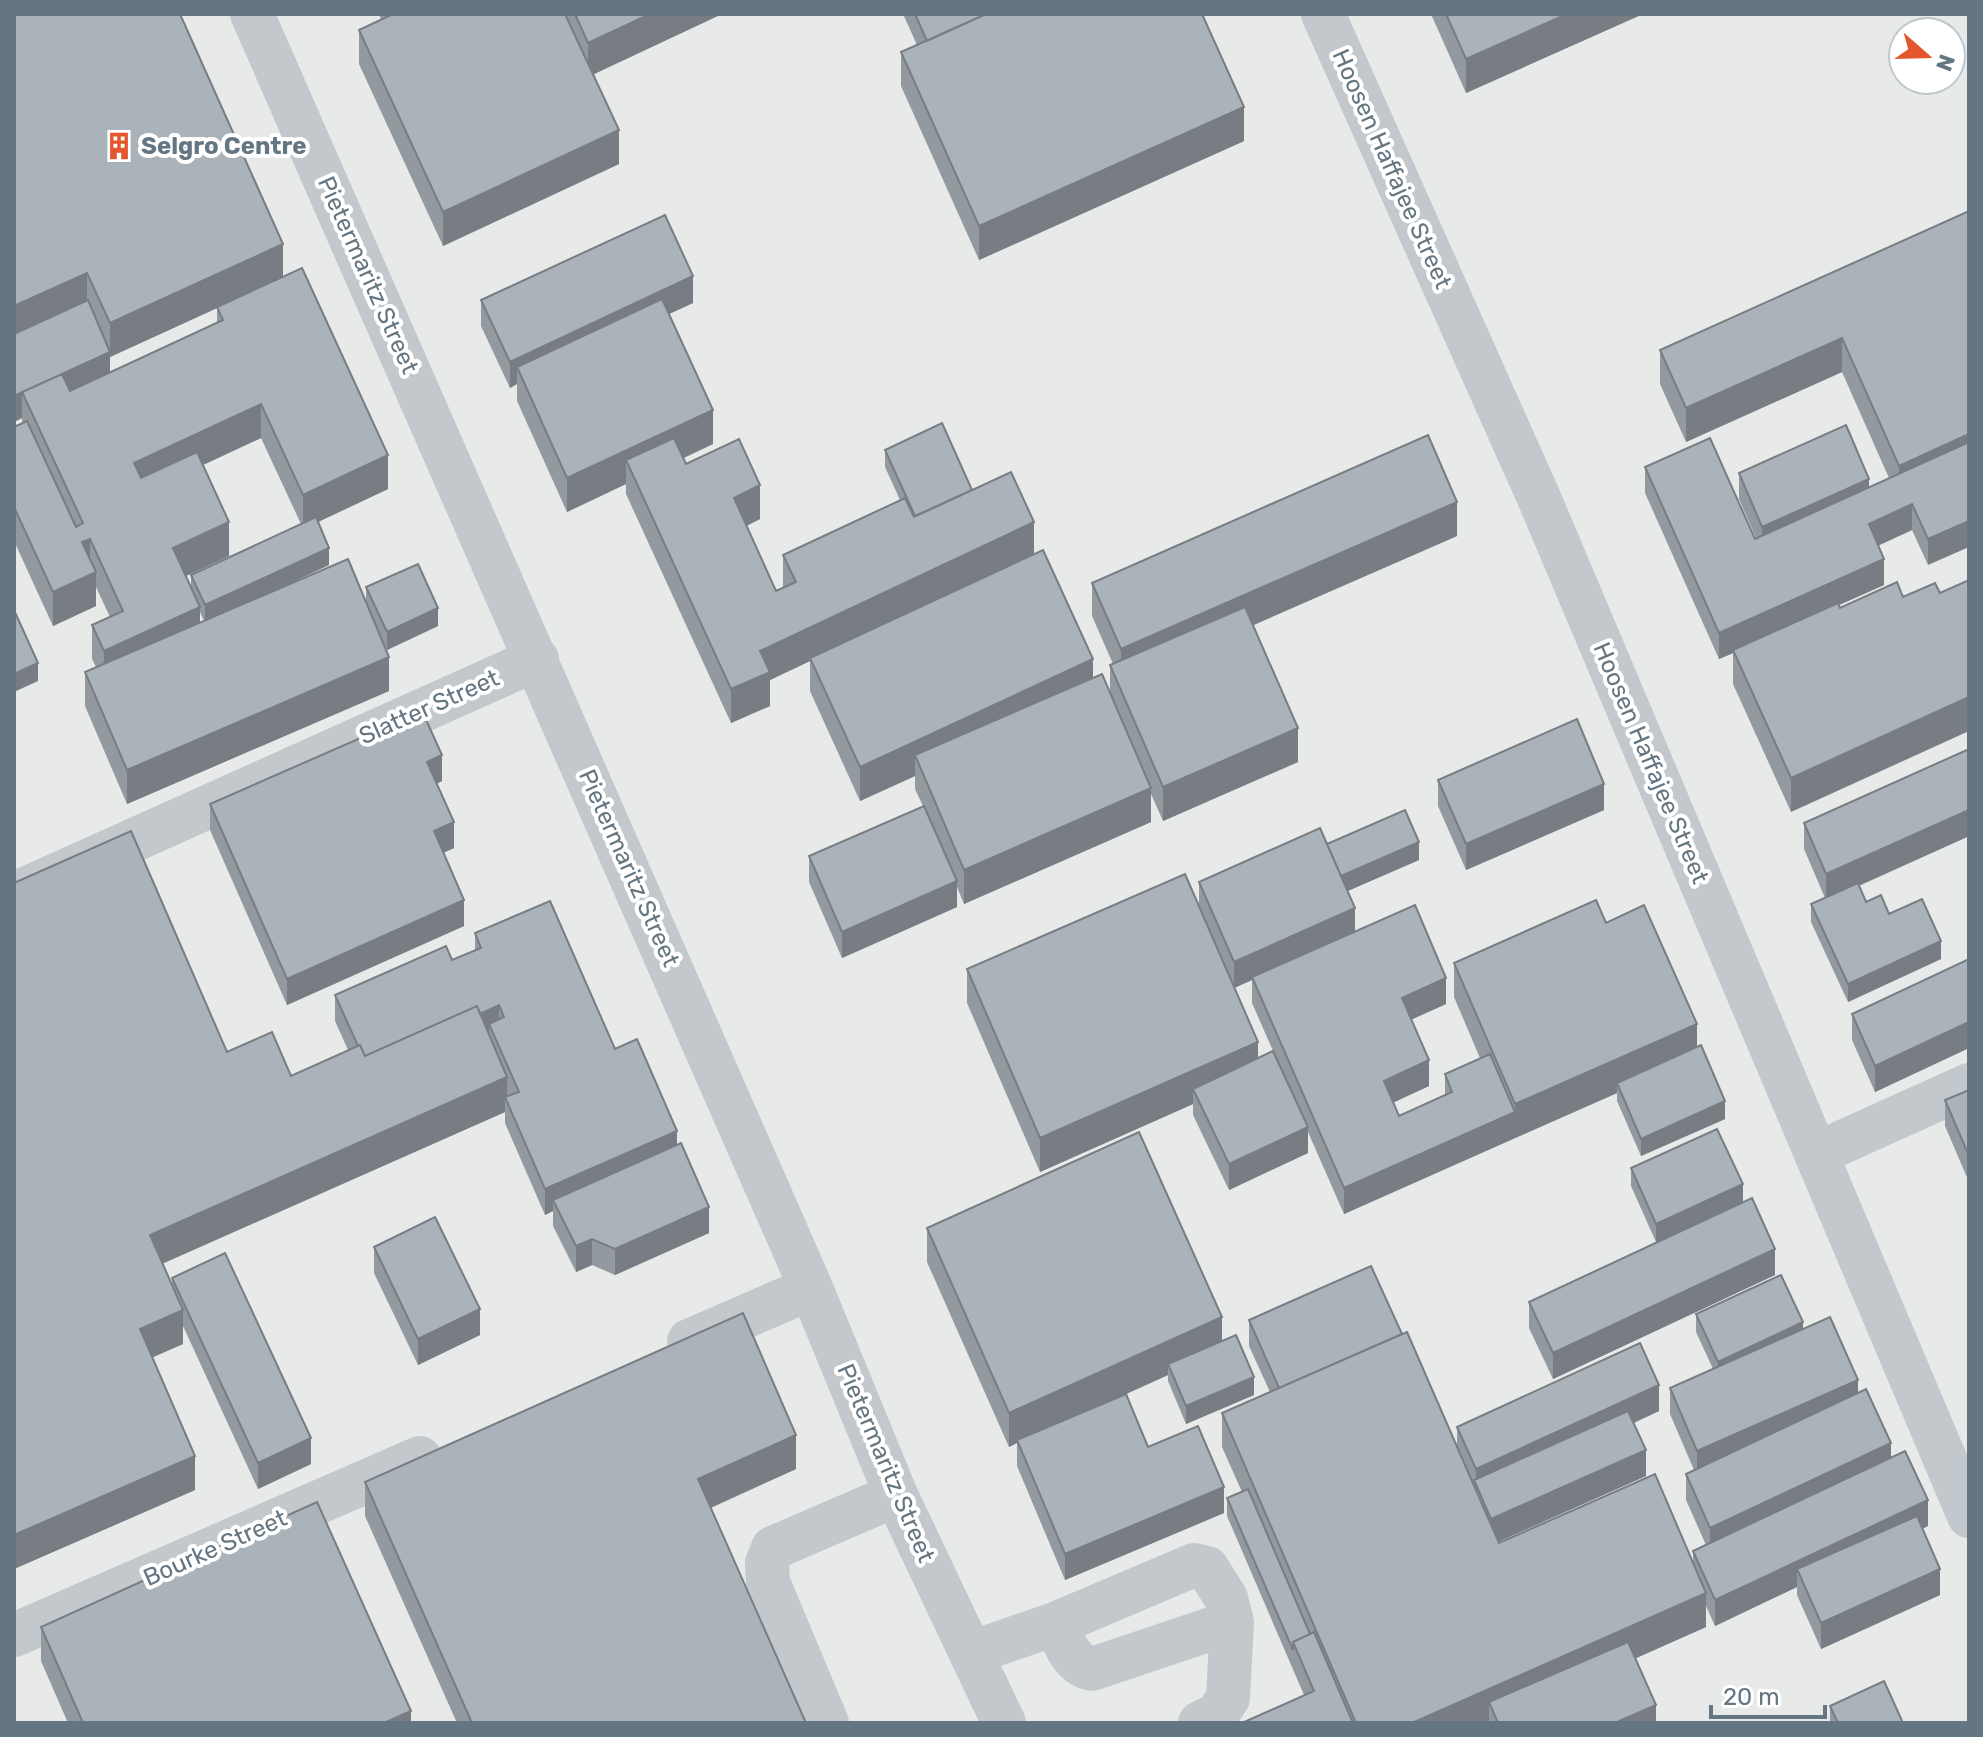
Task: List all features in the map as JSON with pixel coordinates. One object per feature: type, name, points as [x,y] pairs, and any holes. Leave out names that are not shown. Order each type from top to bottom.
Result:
[{"type":"street","name":"Pietermaritz Street","points":[[252,14],[811,1288],[896,1495],[1004,1723]]},
{"type":"street","name":"Hoosen Haffajee Street","points":[[1323,14],[1539,498],[1969,1516]]},
{"type":"street","name":"Slatter Street","points":[[14,894],[537,659]]},
{"type":"street","points":[[1816,1154],[1969,1085]]},
{"type":"street","points":[[652,1357],[811,1288]]},
{"type":"street","name":"Bourke Street","points":[[14,1635],[449,1446]]},
{"type":"street","points":[[827,1723],[768,1582],[767,1563],[773,1548],[896,1495]]},
{"type":"street","points":[[971,1653],[1055,1624],[1194,1565],[1207,1568],[1226,1598],[1232,1622],[1228,1698],[1217,1715],[1200,1723]]},
{"type":"street","points":[[1055,1624],[1073,1658],[1082,1667],[1092,1669],[1232,1622]]},
{"type":"shaded area","points":[[14,14],[1969,14],[1969,1723],[14,1723]]},
{"type":"building","name":"Selgro Centre","points":[[14,14],[180,14],[283,244],[110,323],[87,273],[14,306]]},
{"type":"building","points":[[393,14],[565,14],[619,130],[443,212],[359,30]]},
{"type":"building","points":[[575,14],[650,14],[588,43]]},
{"type":"building","points":[[915,14],[986,14],[927,41]]},
{"type":"building","points":[[986,14],[1202,14],[1244,107],[979,226],[901,52]]},
{"type":"building","points":[[1446,14],[1567,14],[1466,59]]},
{"type":"building","points":[[1969,211],[1969,434],[1899,466],[1842,338],[1686,408],[1660,350]]},
{"type":"building","points":[[665,215],[693,276],[510,362],[481,300]]},
{"type":"building","points":[[302,268],[388,455],[303,495],[261,404],[134,463],[141,478],[197,452],[229,522],[173,548],[200,607],[104,651],[92,625],[123,611],[90,539],[82,542],[96,572],[53,592],[14,507],[14,427],[27,421],[76,527],[83,523],[22,392],[62,374],[70,391],[223,320],[217,307]]},
{"type":"building","points":[[662,299],[713,410],[567,478],[517,367]]},
{"type":"building","points":[[88,300],[110,352],[14,396],[14,334]]},
{"type":"building","points":[[942,423],[972,490],[915,516],[885,450]]},
{"type":"building","points":[[1846,425],[1869,479],[1762,527],[1739,473]]},
{"type":"building","points":[[1428,435],[1457,502],[1121,649],[1092,583]]},
{"type":"building","points":[[674,438],[686,464],[739,439],[760,485],[734,498],[776,591],[796,582],[783,555],[905,498],[914,517],[1011,472],[1034,522],[760,651],[770,672],[731,689],[626,460]]},
{"type":"building","points":[[1710,438],[1755,539],[1969,442],[1969,521],[1928,539],[1912,504],[1869,524],[1884,559],[1719,633],[1645,467]]},
{"type":"building","points":[[316,517],[329,548],[205,605],[191,575]]},
{"type":"building","points":[[1043,550],[1093,659],[860,767],[810,658]]},
{"type":"building","points":[[348,559],[389,657],[127,770],[85,672]]},
{"type":"building","points":[[418,564],[438,608],[387,632],[366,587]]},
{"type":"building","points":[[1969,580],[1969,697],[1791,778],[1733,650],[1838,603],[1840,608],[1897,582],[1903,597],[1935,583],[1940,593]]},
{"type":"building","points":[[1245,607],[1298,728],[1163,787],[1110,665]]},
{"type":"building","points":[[14,610],[38,663],[14,674]]},
{"type":"building","points":[[1102,674],[1151,788],[964,870],[915,755]]},
{"type":"building","points":[[422,711],[442,755],[427,762],[454,822],[434,831],[464,900],[287,979],[210,804]]},
{"type":"building","points":[[1577,719],[1604,784],[1466,844],[1438,780]]},
{"type":"building","points":[[1969,749],[1969,810],[1826,874],[1804,823]]},
{"type":"building","points":[[924,806],[957,881],[842,932],[809,856]]},
{"type":"building","points":[[1405,810],[1419,842],[1341,876],[1327,844]]},
{"type":"building","points":[[1320,828],[1355,908],[1234,962],[1199,882]]},
{"type":"building","points":[[131,831],[227,1052],[272,1032],[291,1076],[360,1045],[365,1056],[477,1006],[507,1077],[150,1235],[183,1310],[140,1329],[195,1456],[14,1535],[14,883]]},
{"type":"building","points":[[1185,874],[1258,1042],[1040,1138],[967,969]]},
{"type":"building","points":[[1858,883],[1866,902],[1881,895],[1889,914],[1922,899],[1941,941],[1848,984],[1811,904]]},
{"type":"building","points":[[1596,900],[1606,923],[1644,905],[1697,1024],[1515,1104],[1454,963]]},
{"type":"building","points":[[550,901],[615,1049],[637,1039],[677,1131],[545,1189],[505,1097],[519,1092],[489,1024],[504,1017],[499,1005],[480,1014],[477,1006],[365,1056],[335,995],[446,946],[452,960],[481,948],[475,933]]},
{"type":"building","points":[[1415,905],[1446,978],[1402,998],[1429,1060],[1384,1081],[1399,1116],[1452,1092],[1445,1074],[1490,1054],[1515,1112],[1344,1188],[1252,977]]},
{"type":"building","points":[[1969,959],[1969,1022],[1875,1066],[1852,1014]]},
{"type":"building","points":[[1701,1045],[1725,1101],[1641,1139],[1617,1083]]},
{"type":"building","points":[[1273,1051],[1308,1127],[1229,1164],[1193,1089]]},
{"type":"building","points":[[1969,1090],[1969,1156],[1945,1100]]},
{"type":"building","points":[[1717,1129],[1743,1184],[1656,1224],[1631,1168]]},
{"type":"building","points":[[1139,1132],[1222,1317],[1009,1413],[927,1228]]},
{"type":"building","points":[[681,1143],[709,1207],[615,1249],[592,1239],[576,1246],[553,1200]]},
{"type":"building","points":[[1752,1198],[1775,1249],[1553,1353],[1529,1302]]},
{"type":"building","points":[[435,1217],[480,1309],[418,1339],[374,1247]]},
{"type":"building","points":[[225,1253],[311,1438],[258,1463],[172,1278]]},
{"type":"building","points":[[1371,1266],[1402,1334],[1279,1388],[1249,1320]]},
{"type":"building","points":[[1781,1275],[1803,1322],[1718,1362],[1696,1314]]},
{"type":"building","points":[[743,1313],[796,1435],[698,1479],[806,1723],[472,1723],[365,1482]]},
{"type":"building","points":[[1830,1317],[1858,1380],[1697,1451],[1670,1388]]},
{"type":"building","points":[[1407,1332],[1499,1543],[1655,1474],[1706,1593],[1412,1723],[1356,1723],[1222,1413]]},
{"type":"building","points":[[1236,1335],[1254,1377],[1186,1406],[1168,1364]]},
{"type":"building","points":[[1640,1343],[1659,1385],[1476,1469],[1457,1427]]},
{"type":"building","points":[[1866,1389],[1891,1443],[1710,1528],[1686,1474]]},
{"type":"building","points":[[1126,1394],[1148,1447],[1198,1426],[1224,1487],[1065,1554],[1017,1440]]},
{"type":"building","points":[[1628,1411],[1646,1450],[1491,1519],[1474,1480]]},
{"type":"building","points":[[1905,1451],[1928,1500],[1715,1600],[1693,1551]]},
{"type":"building","points":[[1248,1489],[1310,1634],[1293,1642],[1293,1650],[1227,1498]]},
{"type":"building","points":[[317,1502],[411,1711],[384,1723],[83,1723],[41,1627]]},
{"type":"building","points":[[1917,1516],[1940,1569],[1821,1623],[1797,1569]]},
{"type":"building","points":[[1314,1632],[1353,1723],[1242,1723],[1314,1691],[1293,1642]]},
{"type":"building","points":[[1628,1642],[1656,1705],[1615,1723],[1498,1723],[1489,1702]]},
{"type":"building","points":[[1884,1681],[1903,1723],[1838,1723],[1830,1706]]},
{"type":"place","name":"Selgro Centre","points":[[119,146]]}]
